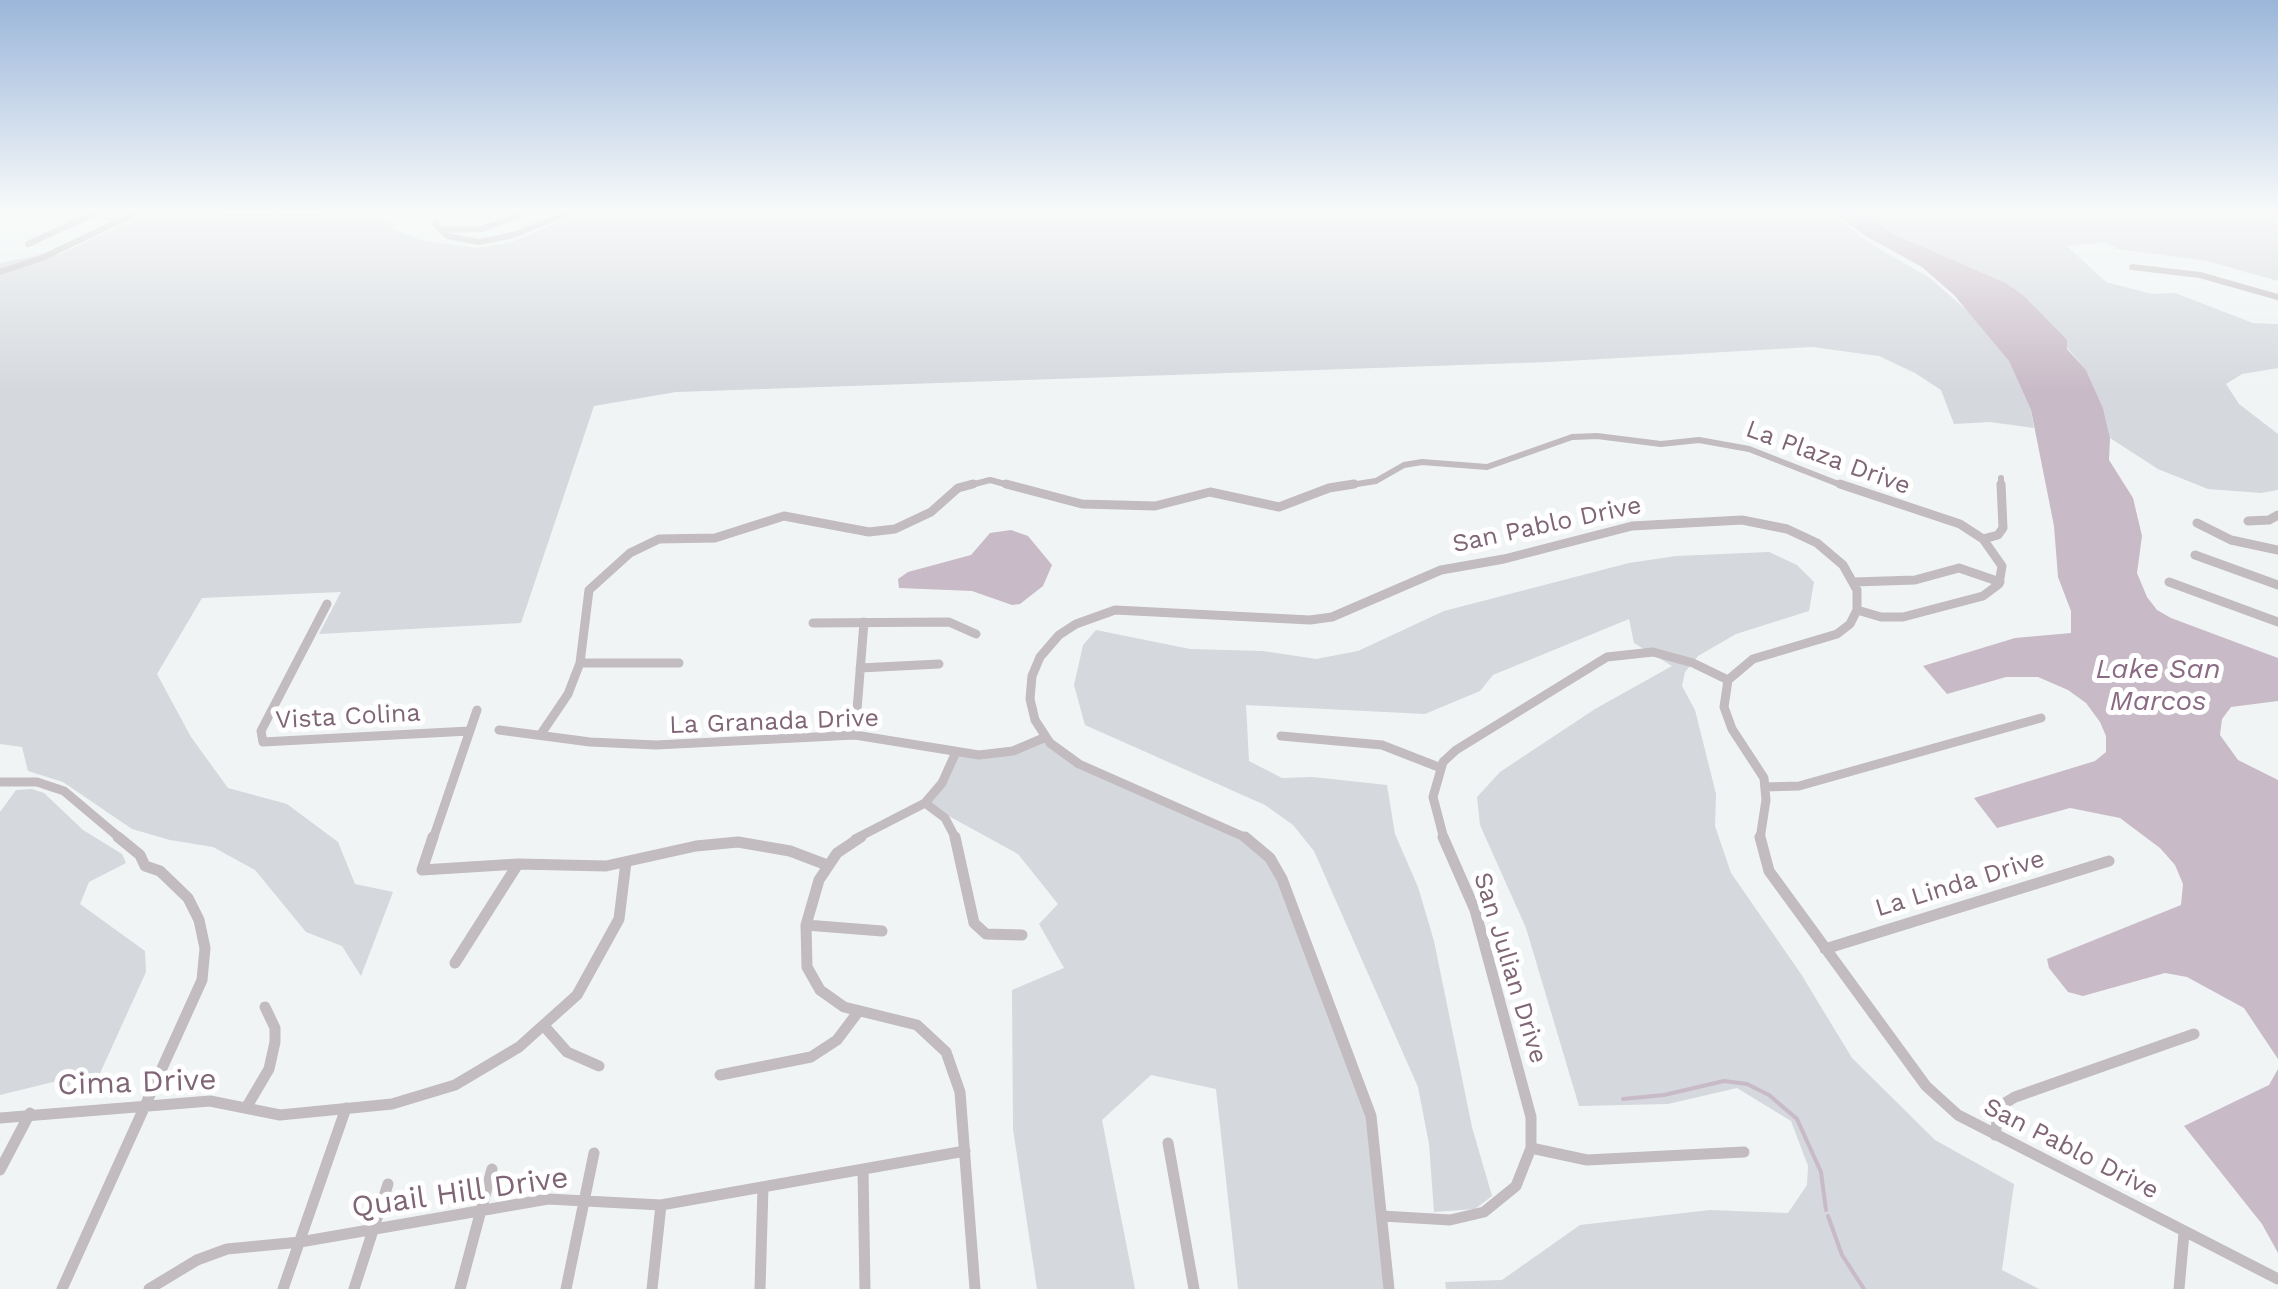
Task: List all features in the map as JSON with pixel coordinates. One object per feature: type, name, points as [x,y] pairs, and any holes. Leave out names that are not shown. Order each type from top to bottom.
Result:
[{"type":"street","points":[[2153,270],[2200,275],[2278,296]]},
{"type":"street","points":[[2248,298],[2251,288]]},
{"type":"street","name":"La Plaza Drive","points":[[540,734],[568,694],[580,663],[589,590],[630,552],[673,537],[715,538],[784,516],[869,532],[895,529],[931,512],[958,488],[990,480],[1082,504],[1155,506],[1210,492],[1279,506],[1292,505],[1329,488],[1376,481],[1404,465],[1422,462],[1487,466],[1572,438],[1596,436],[1661,444],[1699,440],[1749,449],[1891,504],[1938,515],[1983,539]]},
{"type":"street","points":[[1857,610],[1881,617],[1903,617],[1983,596],[2000,582],[2002,566],[1983,539],[1998,535],[2004,528],[2001,478]]},
{"type":"street","points":[[2248,521],[2270,520],[2278,515]]},
{"type":"street","name":"San Pablo Drive","points":[[1046,737],[1035,720],[1030,699],[1032,676],[1040,657],[1059,635],[1076,624],[1115,610],[1310,620],[1332,617],[1440,570],[1504,560],[1632,526],[1742,520],[1788,529],[1818,543],[1843,565],[1854,582]]},
{"type":"street","points":[[2198,523],[2231,540],[2278,550]]},
{"type":"street","points":[[2195,554],[2278,585]]},
{"type":"street","points":[[2000,582],[1959,568],[1915,580],[1854,582],[1857,610],[1850,624],[1837,634],[1753,658],[1728,680],[1724,708],[1765,787],[1800,786],[2040,718]]},
{"type":"street","points":[[2169,582],[2278,622]]},
{"type":"street","name":"Vista Colina","points":[[327,604],[261,731],[263,742],[469,730]]},
{"type":"street","points":[[855,736],[864,622]]},
{"type":"street","points":[[812,623],[949,622],[976,634]]},
{"type":"street","points":[[1280,736],[1382,745],[1441,768],[1456,750],[1607,658],[1653,652],[1693,663],[1728,680]]},
{"type":"street","points":[[580,663],[680,663]]},
{"type":"street","points":[[860,668],[939,664]]},
{"type":"street","points":[[477,710],[422,870],[518,864],[581,868],[738,842],[790,850],[827,866]]},
{"type":"street","name":"La Granada Drive","points":[[499,730],[590,742],[656,745],[885,737],[956,752],[1004,753],[1046,737]]},
{"type":"street","points":[[1046,737],[1080,764],[1248,838],[1270,858],[1282,879],[1370,1116],[1389,1289]]},
{"type":"street","points":[[956,752],[942,783],[925,803],[851,841],[827,866],[806,925],[806,968],[820,990],[858,1012],[917,1025],[946,1052],[960,1092],[975,1289]]},
{"type":"street","name":"San Julian Drive","points":[[1441,768],[1433,797],[1437,824],[1475,910],[1531,1117],[1531,1148]]},
{"type":"street","points":[[0,782],[37,782],[64,791],[140,855],[145,866],[160,872],[188,898],[199,920],[204,948],[202,980],[62,1289]]},
{"type":"street","name":"San Pablo Drive","points":[[1765,787],[1760,844],[1770,871],[1926,1086],[1958,1115],[2275,1277]]},
{"type":"street","points":[[925,803],[954,832],[974,923],[986,934],[1022,935]]},
{"type":"street","name":"La Linda Drive","points":[[1825,949],[2109,861]]},
{"type":"street","name":"Cima Drive","points":[[0,1118],[210,1100],[280,1114],[392,1104],[455,1085],[519,1048],[577,995],[611,940],[626,862]]},
{"type":"street","points":[[455,964],[518,864]]},
{"type":"street","points":[[806,925],[882,931]]},
{"type":"street","points":[[246,1108],[269,1068],[275,1042],[275,1028],[265,1007]]},
{"type":"street","points":[[720,1075],[812,1057],[837,1040],[858,1012]]},
{"type":"street","points":[[545,1027],[567,1052],[599,1066]]},
{"type":"street","points":[[1995,1135],[2004,1103],[2015,1097],[2194,1034]]},
{"type":"street","points":[[283,1289],[346,1108]]},
{"type":"street","points":[[0,1170],[30,1113]]},
{"type":"street","points":[[1168,1143],[1194,1289]]},
{"type":"street","points":[[1382,1216],[1450,1220],[1484,1212],[1516,1186],[1531,1148],[1587,1160],[1744,1152]]},
{"type":"street","name":"Quail Hill Drive","points":[[149,1289],[197,1260],[226,1249],[300,1242],[548,1199],[661,1206],[964,1151]]},
{"type":"street","points":[[566,1289],[594,1153]]},
{"type":"street","points":[[460,1289],[492,1169]]},
{"type":"street","points":[[863,1170],[865,1289]]},
{"type":"street","points":[[354,1289],[388,1184]]},
{"type":"street","points":[[760,1289],[763,1188]]},
{"type":"street","points":[[652,1289],[661,1206]]},
{"type":"street","points":[[2178,1289],[2184,1233]]},
{"type":"shaded area","points":[[0,270],[1916,270],[1980,322],[2009,361],[2031,410],[2034,428],[1990,422],[1954,424],[1941,390],[1915,373],[1879,356],[1812,347],[1549,362],[676,392],[594,406],[521,623],[319,634],[341,592],[202,598],[157,674],[191,737],[228,788],[287,804],[338,842],[355,884],[393,892],[361,976],[342,946],[306,932],[255,870],[213,847],[132,829],[63,782],[28,771],[22,747],[0,744]]},
{"type":"shaded area","points":[[1976,270],[2093,270],[2106,282],[2152,294],[2175,293],[2253,323],[2278,324],[2278,368],[2242,374],[2226,384],[2239,404],[2278,434],[2278,490],[2261,493],[2208,489],[2158,469],[2110,438],[2103,408],[2086,370],[2022,294]]},
{"type":"shaded area","points":[[2239,270],[2278,270],[2278,281]]},
{"type":"shaded area","points":[[1769,552],[1797,565],[1814,582],[1809,611],[1736,634],[1698,656],[1685,672],[1682,686],[1695,710],[1716,794],[1715,826],[1731,873],[1801,974],[1852,1058],[1935,1140],[2014,1184],[2002,1270],[2039,1289],[1446,1289],[1445,1282],[1502,1280],[1580,1225],[1710,1210],[1788,1213],[1807,1185],[1808,1166],[1791,1121],[1737,1088],[1668,1104],[1579,1106],[1526,928],[1480,825],[1477,797],[1500,772],[1595,709],[1672,666],[1634,643],[1629,619],[1493,675],[1480,691],[1425,714],[1246,705],[1249,761],[1282,778],[1313,777],[1387,785],[1395,834],[1418,887],[1434,941],[1472,1127],[1492,1196],[1475,1209],[1434,1212],[1429,1144],[1418,1087],[1314,851],[1293,825],[1265,805],[1085,725],[1074,685],[1083,645],[1096,630],[1190,649],[1263,651],[1316,659],[1358,651],[1444,611],[1629,563],[1676,556]]},
{"type":"shaded area","points":[[1046,737],[1066,755],[1236,832],[1266,854],[1362,1089],[1389,1289],[1238,1289],[1216,1089],[1151,1075],[1102,1120],[1135,1289],[1037,1289],[1013,1129],[1012,990],[1064,968],[1039,924],[1058,904],[1018,854],[925,803],[956,752],[998,753]]},
{"type":"shaded area","points":[[16,790],[44,793],[83,830],[122,854],[126,863],[89,882],[80,904],[145,951],[146,972],[91,1093],[53,1082],[0,1095],[0,812]]},
{"type":"water","name":"Lake San Marcos","points":[[1926,270],[1976,270],[2006,283],[2067,340],[2067,349],[2086,370],[2103,408],[2110,438],[2109,460],[2133,498],[2142,536],[2137,573],[2157,610],[2278,658],[2278,701],[2231,707],[2222,719],[2220,735],[2238,760],[2278,780],[2278,1059],[2244,1008],[2187,977],[2165,973],[2083,996],[2068,992],[2049,968],[2047,959],[2181,905],[2183,884],[2175,865],[2160,848],[2120,818],[2070,808],[1997,828],[1974,798],[2095,761],[2106,752],[2106,736],[2086,703],[2038,677],[2006,677],[1947,694],[1923,666],[2015,638],[2071,633],[2071,611],[2058,577],[2054,526],[2031,410],[2009,361],[1954,295]]},
{"type":"water","points":[[1011,530],[1028,536],[1052,565],[1043,586],[1020,604],[1012,605],[972,591],[899,588],[898,579],[908,572],[971,555],[990,533]]},
{"type":"water","points":[[2278,1069],[2278,1253],[2262,1224],[2184,1126],[2269,1085]]},
{"type":"waterway","points":[[1623,1099],[1664,1095],[1724,1081],[1747,1084],[1769,1095],[1797,1119],[1821,1172],[1826,1210]]},
{"type":"waterway","points":[[1828,1216],[1842,1255],[1864,1289]]}]
